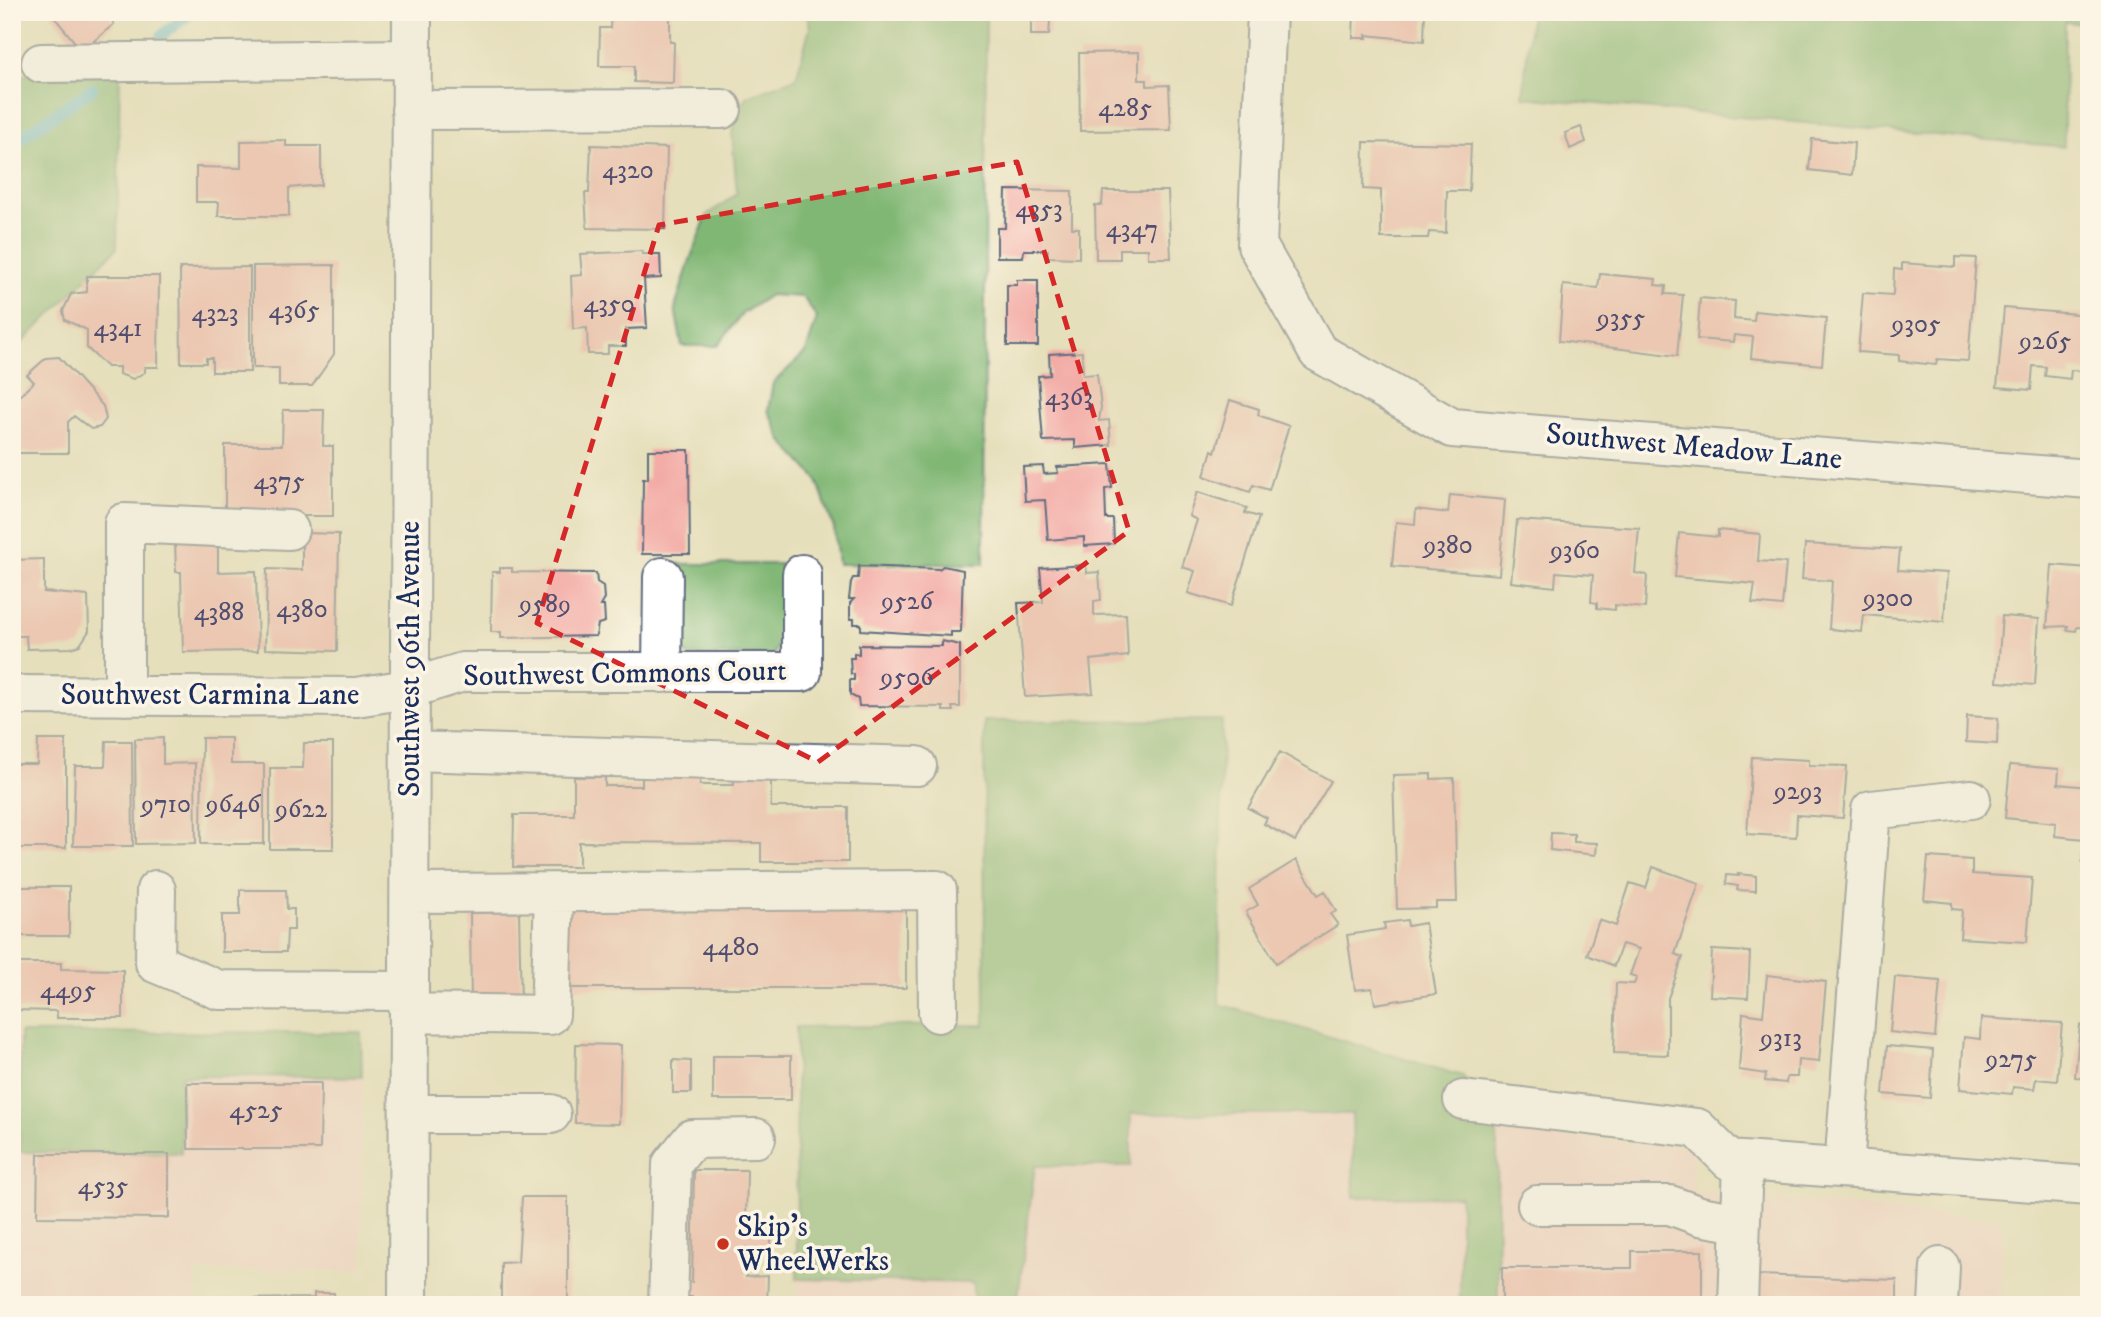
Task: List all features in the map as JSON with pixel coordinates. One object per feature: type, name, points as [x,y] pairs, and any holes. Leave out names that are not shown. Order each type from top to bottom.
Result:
[{"type":"street","name":"Southwest 96th Avenue","points":[[408,1305],[412,12]]},
{"type":"street","name":"Southwest Meadow Lane","points":[[1267,12],[1257,245],[1318,352],[1452,428],[2089,479]]},
{"type":"street","points":[[41,63],[412,59]]},
{"type":"street","points":[[411,110],[722,109]]},
{"type":"street","points":[[124,696],[124,523],[289,530]]},
{"type":"street","name":"Southwest Commons Court","points":[[408,689],[463,672],[802,673],[802,574]]},
{"type":"street","points":[[662,673],[663,577]]},
{"type":"street","name":"Southwest Carmina Lane","points":[[12,695],[356,697],[408,689]]},
{"type":"street","points":[[410,751],[917,766]]},
{"type":"street","points":[[1844,1168],[1871,810],[1971,799]]},
{"type":"street","points":[[156,890],[155,962],[219,990],[409,1002],[550,1015],[554,893]]},
{"type":"street","points":[[410,893],[937,890],[939,1013]]},
{"type":"street","points":[[1463,1100],[1697,1128],[1729,1160],[2089,1186]]},
{"type":"street","points":[[409,1114],[551,1114]]},
{"type":"street","points":[[668,1305],[672,1164],[692,1139],[756,1138]]},
{"type":"street","points":[[1738,1305],[1742,1161]]},
{"type":"street","points":[[1537,1205],[1670,1205],[1700,1216],[1740,1223]]},
{"type":"street","points":[[1938,1305],[1940,1267]]},
{"type":"highlighted area","points":[[1017,162],[1129,531],[818,762],[537,623],[659,225]]},
{"type":"shaded area","points":[[12,1033],[20,1033],[20,1151],[181,1076],[362,1077],[362,1270],[196,1271],[196,1305],[12,1305]]},
{"type":"shaded area","points":[[1130,1114],[1353,1114],[1354,1197],[1460,1196],[1460,1305],[1017,1305],[1035,1166],[1131,1166]]},
{"type":"shaded area","points":[[1497,1131],[1693,1148],[1692,1192],[2003,1220],[2000,1305],[1498,1305]]},
{"type":"shaded area","points":[[797,1279],[974,1283],[974,1305],[797,1305]]},
{"type":"green space","points":[[806,12],[986,12],[984,564],[838,564],[834,528],[816,478],[782,441],[768,410],[773,383],[806,352],[817,318],[803,297],[770,295],[743,313],[717,346],[682,346],[675,308],[690,260],[707,215],[737,194],[732,132],[747,96],[796,78],[810,27]]},
{"type":"green space","points":[[1531,12],[2089,12],[2089,24],[2065,22],[2064,147],[1523,97]]},
{"type":"green space","points":[[120,74],[117,248],[12,353],[12,75]]},
{"type":"green space","points":[[678,564],[781,564],[781,640],[773,655],[687,656],[678,636]]},
{"type":"green space","points":[[1222,720],[1219,1004],[1463,1076],[1497,1131],[1498,1305],[1460,1305],[1460,1196],[1354,1197],[1352,1114],[1131,1114],[1131,1166],[1035,1166],[1017,1305],[974,1305],[973,1283],[797,1279],[796,1027],[985,1025],[984,721]]},
{"type":"green space","points":[[361,1032],[362,1077],[181,1076],[181,1153],[20,1152],[20,1033]]},
{"type":"building","points":[[50,12],[107,12],[114,24],[82,51]]},
{"type":"building","points":[[611,12],[670,12],[670,42],[674,42],[673,83],[634,82],[634,66],[599,66],[600,28],[610,28]]},
{"type":"building","points":[[1168,12],[1168,17],[1112,14]]},
{"type":"building","points":[[1354,12],[1425,12],[1424,41],[1366,35],[1367,38],[1353,38]]},
{"type":"building","points":[[1031,21],[1050,21],[1049,35],[1031,35]]},
{"type":"building","points":[[1139,52],[1139,80],[1147,80],[1147,86],[1169,85],[1171,130],[1080,131],[1079,53]]},
{"type":"building","points":[[1581,127],[1586,142],[1570,149],[1565,133]]},
{"type":"building","points":[[1812,139],[1854,143],[1852,175],[1809,170]]},
{"type":"building","points":[[286,140],[286,146],[321,146],[321,185],[289,188],[289,216],[218,216],[219,202],[196,202],[196,167],[241,168],[241,141]]},
{"type":"building","points":[[1364,142],[1471,144],[1469,191],[1447,191],[1446,233],[1429,232],[1428,238],[1381,238],[1381,190],[1363,189]]},
{"type":"building","points":[[591,145],[667,148],[665,229],[587,228],[585,193],[589,193]]},
{"type":"building","points":[[1006,190],[1072,191],[1072,228],[1079,228],[1079,258],[1048,257],[1048,250],[1024,250],[1023,257],[997,257],[997,228],[1005,228]]},
{"type":"building","points":[[1103,191],[1168,191],[1171,258],[1148,258],[1148,249],[1120,249],[1120,259],[1096,259],[1095,205],[1102,205]]},
{"type":"building","points":[[642,251],[642,254],[660,254],[661,278],[644,279],[647,328],[626,329],[626,346],[608,346],[608,354],[588,354],[587,328],[573,329],[571,276],[582,275],[580,254]]},
{"type":"building","points":[[1955,257],[1976,258],[1968,361],[1937,359],[1936,365],[1899,361],[1899,355],[1858,352],[1863,293],[1893,295],[1894,269],[1902,270],[1902,263],[1955,267]]},
{"type":"building","points":[[334,265],[334,354],[312,386],[279,386],[279,368],[253,368],[253,266]]},
{"type":"building","points":[[250,267],[250,372],[212,372],[212,358],[206,358],[206,363],[181,363],[180,268]]},
{"type":"building","points":[[1600,274],[1656,279],[1655,285],[1666,286],[1665,294],[1683,295],[1677,356],[1559,341],[1563,285],[1598,288]]},
{"type":"building","points":[[87,276],[159,276],[158,367],[145,367],[145,372],[133,379],[119,374],[119,367],[107,367],[87,348],[87,330],[65,320],[63,311],[71,294],[87,292]]},
{"type":"building","points":[[1017,280],[1038,280],[1038,346],[1007,346],[1007,285],[1017,285]]},
{"type":"building","points":[[1700,298],[1735,301],[1734,319],[1754,321],[1755,311],[1826,318],[1822,365],[1751,358],[1753,337],[1734,335],[1733,342],[1697,339]]},
{"type":"building","points":[[2004,308],[2089,315],[2089,372],[2071,370],[2070,379],[2045,376],[2046,367],[2033,366],[2031,390],[1997,387]]},
{"type":"building","points":[[1082,352],[1083,375],[1097,374],[1101,407],[1099,421],[1109,420],[1111,445],[1075,448],[1075,440],[1043,441],[1038,376],[1050,375],[1049,354]]},
{"type":"building","points":[[59,357],[103,406],[106,419],[100,427],[91,429],[74,416],[68,422],[68,453],[12,453],[12,403],[34,382],[27,375],[46,358]]},
{"type":"building","points":[[1230,400],[1259,409],[1258,415],[1289,426],[1269,490],[1253,485],[1250,492],[1204,476],[1212,450],[1215,452]]},
{"type":"building","points":[[283,410],[324,410],[323,446],[333,446],[333,516],[225,516],[225,445],[282,445]]},
{"type":"building","points":[[648,450],[689,450],[690,554],[642,554],[643,479],[648,479]]},
{"type":"building","points":[[1110,464],[1112,488],[1105,489],[1106,519],[1113,519],[1114,544],[1084,546],[1084,537],[1048,540],[1045,500],[1025,501],[1023,467],[1043,466],[1044,474],[1058,473],[1057,467]]},
{"type":"building","points":[[1197,492],[1247,508],[1245,513],[1259,517],[1231,606],[1188,593],[1195,571],[1182,567],[1197,520],[1189,516]]},
{"type":"building","points":[[1450,495],[1505,500],[1499,575],[1392,566],[1396,522],[1415,524],[1416,509],[1448,513]]},
{"type":"building","points":[[1517,520],[1639,528],[1635,573],[1647,575],[1645,608],[1615,605],[1615,610],[1597,608],[1597,603],[1591,602],[1593,575],[1556,572],[1555,587],[1511,582]]},
{"type":"building","points":[[1718,530],[1760,534],[1758,561],[1786,563],[1782,606],[1752,603],[1755,584],[1675,577],[1679,533],[1718,537]]},
{"type":"building","points":[[302,533],[339,534],[337,651],[265,649],[267,569],[302,570]]},
{"type":"building","points":[[218,539],[218,572],[256,571],[258,651],[183,652],[181,572],[176,572],[175,540]]},
{"type":"building","points":[[1805,544],[1900,549],[1898,570],[1947,573],[1944,622],[1864,615],[1862,632],[1829,629],[1832,581],[1802,579]]},
{"type":"building","points":[[44,559],[44,592],[88,596],[89,631],[80,645],[71,648],[27,649],[26,636],[12,636],[12,560]]},
{"type":"building","points":[[1086,565],[1087,573],[1099,572],[1101,600],[1094,601],[1094,615],[1126,614],[1128,656],[1090,660],[1093,693],[1025,697],[1018,603],[1043,602],[1040,568]]},
{"type":"building","points":[[2052,565],[2089,568],[2089,628],[2077,627],[2076,631],[2067,630],[2068,626],[2047,627]]},
{"type":"building","points":[[859,566],[939,569],[943,566],[963,570],[961,632],[951,632],[951,636],[861,630],[861,624],[854,624],[854,619],[850,619],[850,603],[854,599],[849,599],[851,582],[853,578],[858,578]]},
{"type":"building","points":[[500,568],[512,568],[512,572],[596,573],[597,582],[603,586],[604,599],[600,606],[604,606],[605,622],[598,624],[596,636],[501,638],[501,632],[491,632],[492,572],[500,572]]},
{"type":"building","points":[[2002,616],[2039,619],[2035,685],[1997,682]]},
{"type":"building","points":[[942,641],[960,645],[960,707],[952,707],[953,711],[943,711],[943,707],[859,706],[858,699],[850,695],[850,680],[854,680],[854,674],[851,674],[850,658],[854,658],[854,653],[859,654],[859,645],[942,646]]},
{"type":"building","points":[[1967,716],[1998,718],[1997,744],[1966,742]]},
{"type":"building","points":[[163,738],[163,764],[195,763],[196,843],[136,844],[135,739]]},
{"type":"building","points":[[202,738],[231,738],[231,764],[264,764],[264,844],[201,844]]},
{"type":"building","points":[[38,740],[66,740],[66,848],[12,848],[12,764],[37,764]]},
{"type":"building","points":[[106,741],[132,741],[133,846],[73,846],[75,766],[105,766]]},
{"type":"building","points":[[304,743],[333,743],[333,849],[270,849],[270,768],[303,768]]},
{"type":"building","points":[[1280,752],[1331,781],[1295,841],[1264,824],[1267,818],[1248,808]]},
{"type":"building","points":[[1752,757],[1809,760],[1809,765],[1847,766],[1843,818],[1797,815],[1796,837],[1747,834]]},
{"type":"building","points":[[2010,765],[2059,769],[2058,784],[2089,787],[2089,863],[2082,862],[2084,839],[2055,836],[2056,823],[2005,818]]},
{"type":"building","points":[[734,773],[771,773],[771,807],[848,807],[848,862],[761,862],[761,843],[579,842],[579,867],[513,867],[514,815],[574,815],[574,777],[605,777],[605,786],[642,786],[642,775],[700,775],[700,785],[734,785]]},
{"type":"building","points":[[1431,774],[1431,779],[1454,778],[1457,902],[1436,902],[1436,908],[1397,909],[1393,775]]},
{"type":"building","points":[[1551,833],[1574,834],[1574,842],[1597,843],[1596,855],[1550,850]]},
{"type":"building","points":[[1928,857],[1972,860],[1972,874],[2032,878],[2027,942],[1960,938],[1962,910],[1952,909],[1952,903],[1924,900]]},
{"type":"building","points":[[1296,860],[1318,895],[1325,891],[1336,911],[1330,914],[1338,925],[1276,963],[1246,912],[1258,905],[1249,889]]},
{"type":"building","points":[[1653,867],[1699,883],[1675,954],[1683,957],[1668,998],[1668,1055],[1614,1053],[1616,983],[1634,984],[1637,977],[1630,975],[1639,949],[1622,944],[1614,966],[1587,955],[1599,920],[1616,926],[1630,883],[1646,888]]},
{"type":"building","points":[[1738,874],[1756,876],[1756,891],[1737,890],[1738,886],[1726,884],[1727,875],[1739,876]]},
{"type":"building","points":[[12,887],[69,887],[69,936],[12,936]]},
{"type":"building","points":[[240,890],[286,890],[287,909],[294,909],[294,930],[287,930],[286,952],[222,952],[222,915],[240,915]]},
{"type":"building","points":[[556,907],[906,907],[906,988],[556,988]]},
{"type":"building","points":[[519,912],[521,1006],[471,1007],[470,913]]},
{"type":"building","points":[[1407,920],[1408,926],[1425,923],[1436,994],[1375,1004],[1372,988],[1355,990],[1347,935],[1385,929],[1384,923]]},
{"type":"building","points":[[1712,950],[1750,952],[1748,998],[1710,996]]},
{"type":"building","points":[[12,963],[61,963],[61,969],[123,970],[123,1018],[57,1018],[57,1011],[12,1010]]},
{"type":"building","points":[[1767,975],[1826,982],[1819,1062],[1798,1060],[1797,1077],[1787,1077],[1786,1083],[1765,1081],[1766,1074],[1739,1070],[1743,1013],[1763,1016]]},
{"type":"building","points":[[1895,977],[1940,981],[1935,1037],[1890,1032]]},
{"type":"building","points":[[1981,1018],[2062,1023],[2057,1081],[2036,1079],[2034,1089],[2013,1087],[2012,1094],[1960,1089],[1964,1037],[1980,1039]]},
{"type":"building","points":[[2080,1025],[2089,1026],[2089,1079],[2075,1077]]},
{"type":"building","points":[[576,1044],[621,1045],[619,1124],[575,1123]]},
{"type":"building","points":[[1887,1046],[1933,1050],[1930,1098],[1883,1094]]},
{"type":"building","points":[[713,1056],[791,1056],[791,1100],[713,1100]]},
{"type":"building","points":[[673,1060],[691,1061],[691,1093],[673,1093]]},
{"type":"building","points":[[187,1083],[321,1083],[320,1149],[188,1149]]},
{"type":"building","points":[[38,1154],[169,1154],[169,1218],[37,1217]]},
{"type":"building","points":[[694,1170],[747,1170],[746,1227],[771,1227],[771,1249],[746,1249],[746,1277],[768,1276],[767,1305],[692,1304],[692,1297],[686,1297],[686,1282],[692,1282]]},
{"type":"building","points":[[522,1197],[568,1197],[568,1305],[501,1305],[501,1263],[518,1262]]},
{"type":"building","points":[[1632,1251],[1702,1251],[1702,1305],[1502,1305],[1502,1268],[1632,1268]]},
{"type":"building","points":[[1757,1275],[1897,1280],[1897,1305],[1756,1305]]},
{"type":"building","points":[[314,1293],[334,1293],[335,1305],[222,1305],[222,1299],[314,1298]]},
{"type":"waterway","points":[[162,35],[192,12]]},
{"type":"waterway","points":[[12,144],[92,89]]},
{"type":"place","name":"Skip's WheelWerks","points":[[723,1244]]}]
